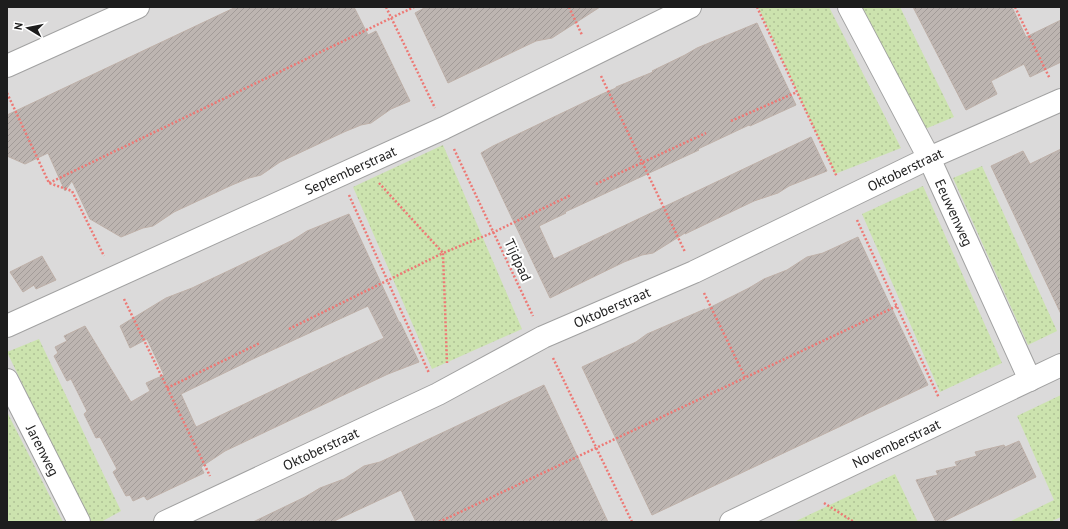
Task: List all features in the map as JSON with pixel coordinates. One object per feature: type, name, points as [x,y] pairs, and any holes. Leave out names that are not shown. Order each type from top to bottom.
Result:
[{"type":"street","points":[[7,66],[138,7]]},
{"type":"street","name":"Septemberstraat","points":[[7,326],[444,128],[690,7]]},
{"type":"street","name":"Eeuwenweg","points":[[849,7],[929,158],[1030,380]]},
{"type":"street","name":"Oktoberstraat","points":[[166,522],[443,392],[543,337],[694,272],[929,158],[1061,100]]},
{"type":"street","name":"Novemberstraat","points":[[731,522],[1061,365]]},
{"type":"street","name":"Jarenweg","points":[[7,380],[79,522]]},
{"type":"path","name":"Tijdpad","points":[[386,7],[632,522]]},
{"type":"path","points":[[49,183],[414,7]]},
{"type":"path","points":[[569,7],[745,377]]},
{"type":"path","points":[[1015,7],[1061,100]]},
{"type":"path","points":[[731,121],[797,92]]},
{"type":"path","points":[[7,93],[49,183],[72,191],[220,497]]},
{"type":"path","points":[[596,184],[706,133]]},
{"type":"path","points":[[363,165],[443,253],[443,392]]},
{"type":"path","points":[[340,175],[388,281],[443,392]]},
{"type":"path","points":[[290,329],[443,253],[494,232],[571,195]]},
{"type":"path","points":[[439,522],[897,306]]},
{"type":"path","points":[[167,388],[260,343]]},
{"type":"path","points":[[805,488],[807,492],[854,522]]},
{"type":"shaded area","points":[[7,7],[1061,7],[1061,520],[1057,522],[7,522]]},
{"type":"green space","points":[[758,7],[829,7],[901,148],[835,174]]},
{"type":"green space","points":[[862,7],[900,7],[954,117],[925,129]]},
{"type":"green space","points":[[443,145],[522,329],[432,369],[353,187]]},
{"type":"green space","points":[[982,166],[1057,331],[1028,345],[953,178]]},
{"type":"green space","points":[[923,186],[1002,363],[940,392],[862,214]]},
{"type":"green space","points":[[39,339],[121,511],[101,522],[89,522],[7,352]]},
{"type":"green space","points":[[1061,395],[1061,517],[1050,522],[1009,522],[1054,500],[1017,416]]},
{"type":"green space","points":[[7,412],[63,522],[7,522]]},
{"type":"green space","points":[[895,474],[918,522],[794,522]]},
{"type":"building","points":[[236,7],[354,7],[368,35],[376,31],[410,101],[391,109],[371,123],[361,125],[344,132],[280,162],[261,175],[232,185],[174,212],[153,226],[143,228],[121,237],[90,219],[72,181],[65,191],[48,153],[25,164],[7,156],[7,115]]},
{"type":"building","points":[[426,7],[600,7],[552,38],[536,41],[448,83],[415,13]]},
{"type":"building","points":[[913,7],[1012,7],[1026,37],[1061,20],[1061,62],[1030,77],[1024,64],[991,81],[997,94],[966,110]]},
{"type":"building","points":[[757,23],[796,105],[698,149],[699,150],[565,212],[566,213],[539,226],[554,259],[811,137],[827,171],[789,186],[778,193],[754,201],[685,233],[653,253],[642,255],[624,262],[550,298],[481,153],[616,87],[653,72],[652,71],[697,48]]},
{"type":"building","points":[[1061,149],[1061,314],[991,166],[1023,151],[1030,164]]},
{"type":"building","points":[[349,214],[419,362],[388,374],[225,451],[201,467],[204,473],[147,500],[144,496],[133,501],[130,495],[126,496],[113,472],[117,469],[100,437],[96,438],[84,414],[87,411],[71,379],[67,381],[54,356],[58,353],[55,347],[67,341],[64,336],[85,326],[131,402],[150,391],[146,383],[164,375],[147,339],[130,348],[120,326],[166,298],[226,272],[293,240],[307,231]],"holes":[[[368,306],[384,338],[196,427],[181,394]]]},
{"type":"building","points":[[858,237],[928,385],[652,515],[582,367],[636,342],[647,334],[705,310],[764,279],[787,270],[807,257],[823,253]]},
{"type":"building","points":[[42,256],[56,280],[36,289],[34,285],[23,292],[10,272]]},
{"type":"building","points":[[544,385],[608,522],[416,522],[401,490],[332,522],[253,522],[305,497],[320,488],[344,479],[364,466],[380,462]]},
{"type":"building","points":[[1019,441],[1036,477],[942,522],[936,522],[916,480],[938,475],[936,471],[957,466],[955,462],[977,456],[975,452],[1004,445],[1005,447]]}]
